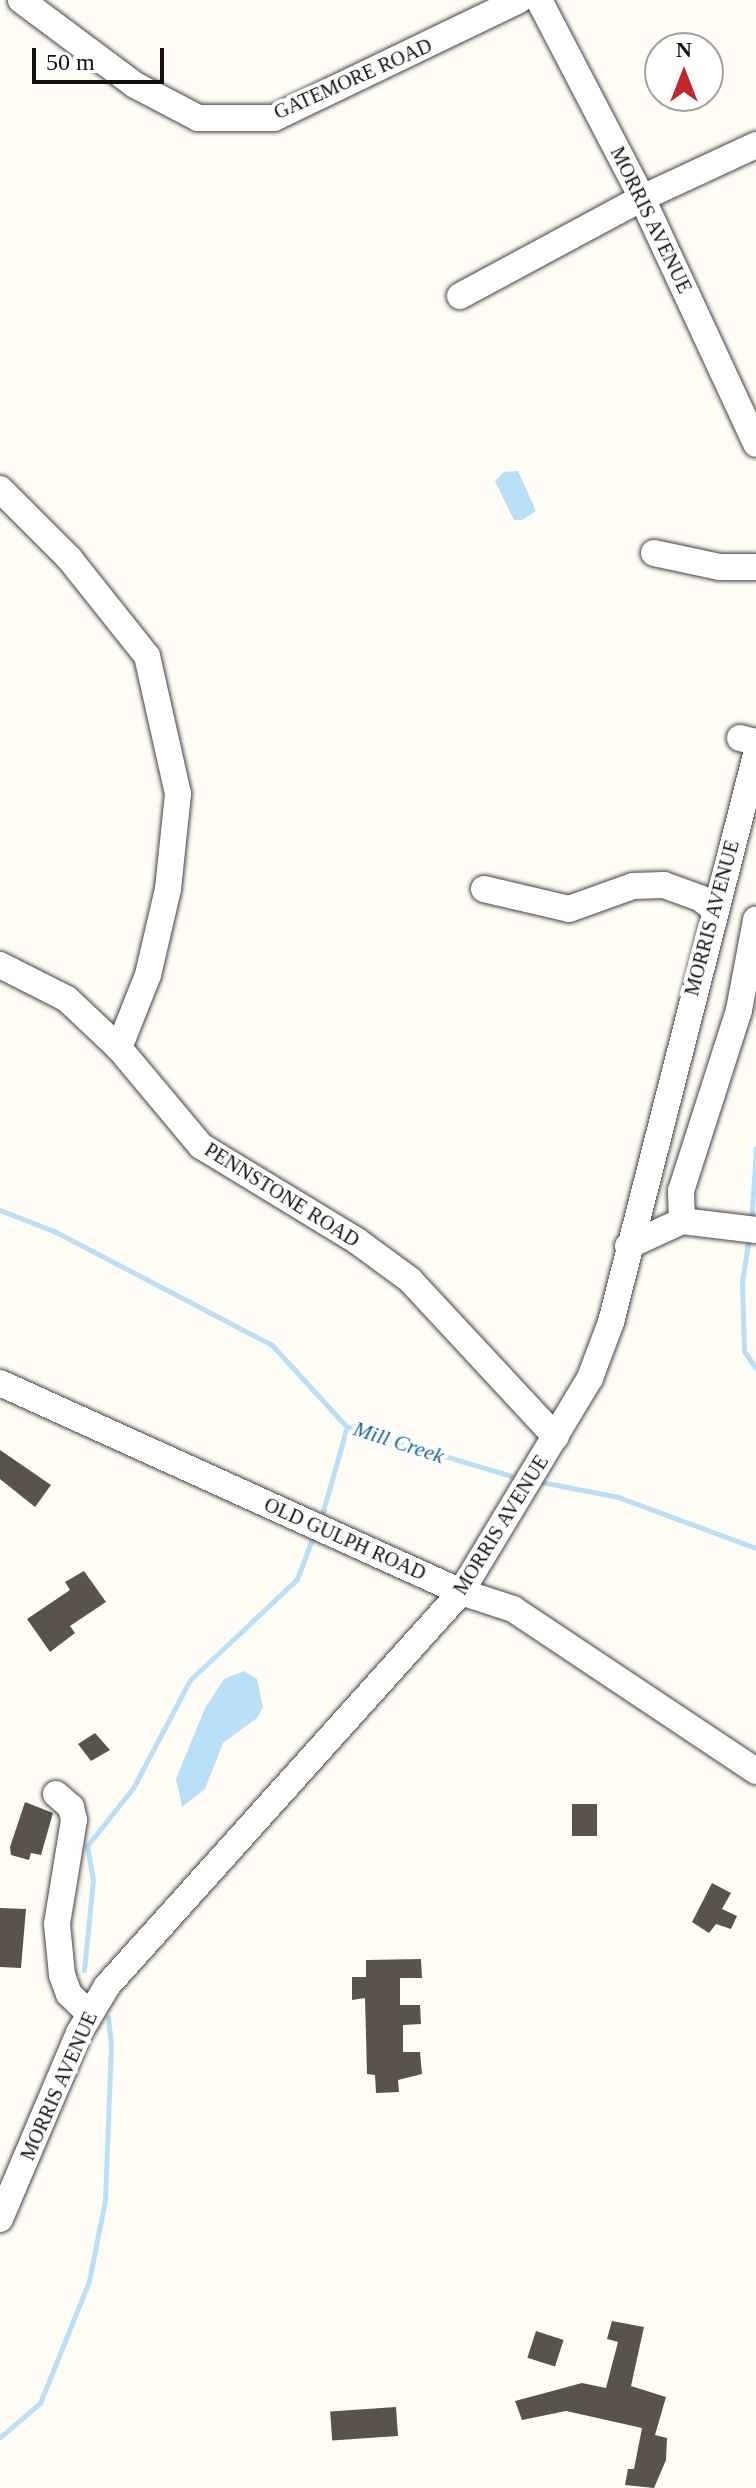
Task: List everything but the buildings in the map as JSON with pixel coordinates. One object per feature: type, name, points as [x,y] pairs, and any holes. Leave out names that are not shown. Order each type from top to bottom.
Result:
[{"type":"street","name":"GATEMORE ROAD","points":[[21,0],[135,85],[198,118],[274,118],[519,0]]},
{"type":"street","name":"MORRIS AVENUE","points":[[539,0],[642,198],[756,444]]},
{"type":"street","points":[[460,296],[642,198],[756,145]]},
{"type":"street","points":[[0,489],[69,558],[147,656],[178,794],[165,903],[148,975],[119,1048]]},
{"type":"street","points":[[654,553],[720,567],[756,567]]},
{"type":"street","name":"MORRIS AVENUE","points":[[0,2219],[90,2014],[124,1961],[461,1592],[556,1437],[601,1355],[714,909],[751,745]]},
{"type":"street","points":[[484,889],[569,909],[633,886],[664,885],[700,898],[714,909]]},
{"type":"street","points":[[682,1221],[681,1191],[750,1013],[756,920]]},
{"type":"street","name":"PENNSTONE ROAD","points":[[0,965],[67,999],[119,1048],[201,1146],[357,1241],[410,1280],[556,1437]]},
{"type":"street","points":[[628,1246],[682,1221],[756,1230]]},
{"type":"street","name":"OLD GULPH ROAD","points":[[0,1383],[461,1592],[513,1609],[756,1771]]},
{"type":"street","points":[[56,1794],[71,1807],[74,1820],[57,1924],[62,1975],[69,1994],[90,2014]]},
{"type":"water","points":[[518,471],[536,511],[522,520],[514,520],[495,481],[504,472]]},
{"type":"water","points":[[244,1671],[257,1679],[263,1707],[257,1718],[223,1743],[205,1789],[182,1807],[176,1779],[205,1708],[224,1679]]},
{"type":"waterway","points":[[751,1223],[756,1148]]},
{"type":"waterway","name":"Mill Creek","points":[[0,1210],[54,1231],[272,1345],[347,1427],[518,1478]]},
{"type":"waterway","points":[[749,1237],[742,1282],[744,1351],[756,1368]]},
{"type":"waterway","points":[[321,1518],[347,1427]]},
{"type":"waterway","name":"Mill Creek","points":[[536,1481],[618,1497],[756,1548]]},
{"type":"waterway","points":[[84,1970],[93,1880],[87,1846],[133,1788],[190,1680],[297,1579],[314,1534]]},
{"type":"waterway","points":[[0,2437],[40,2403],[89,2281],[105,2200],[111,2045],[108,2017]]}]
